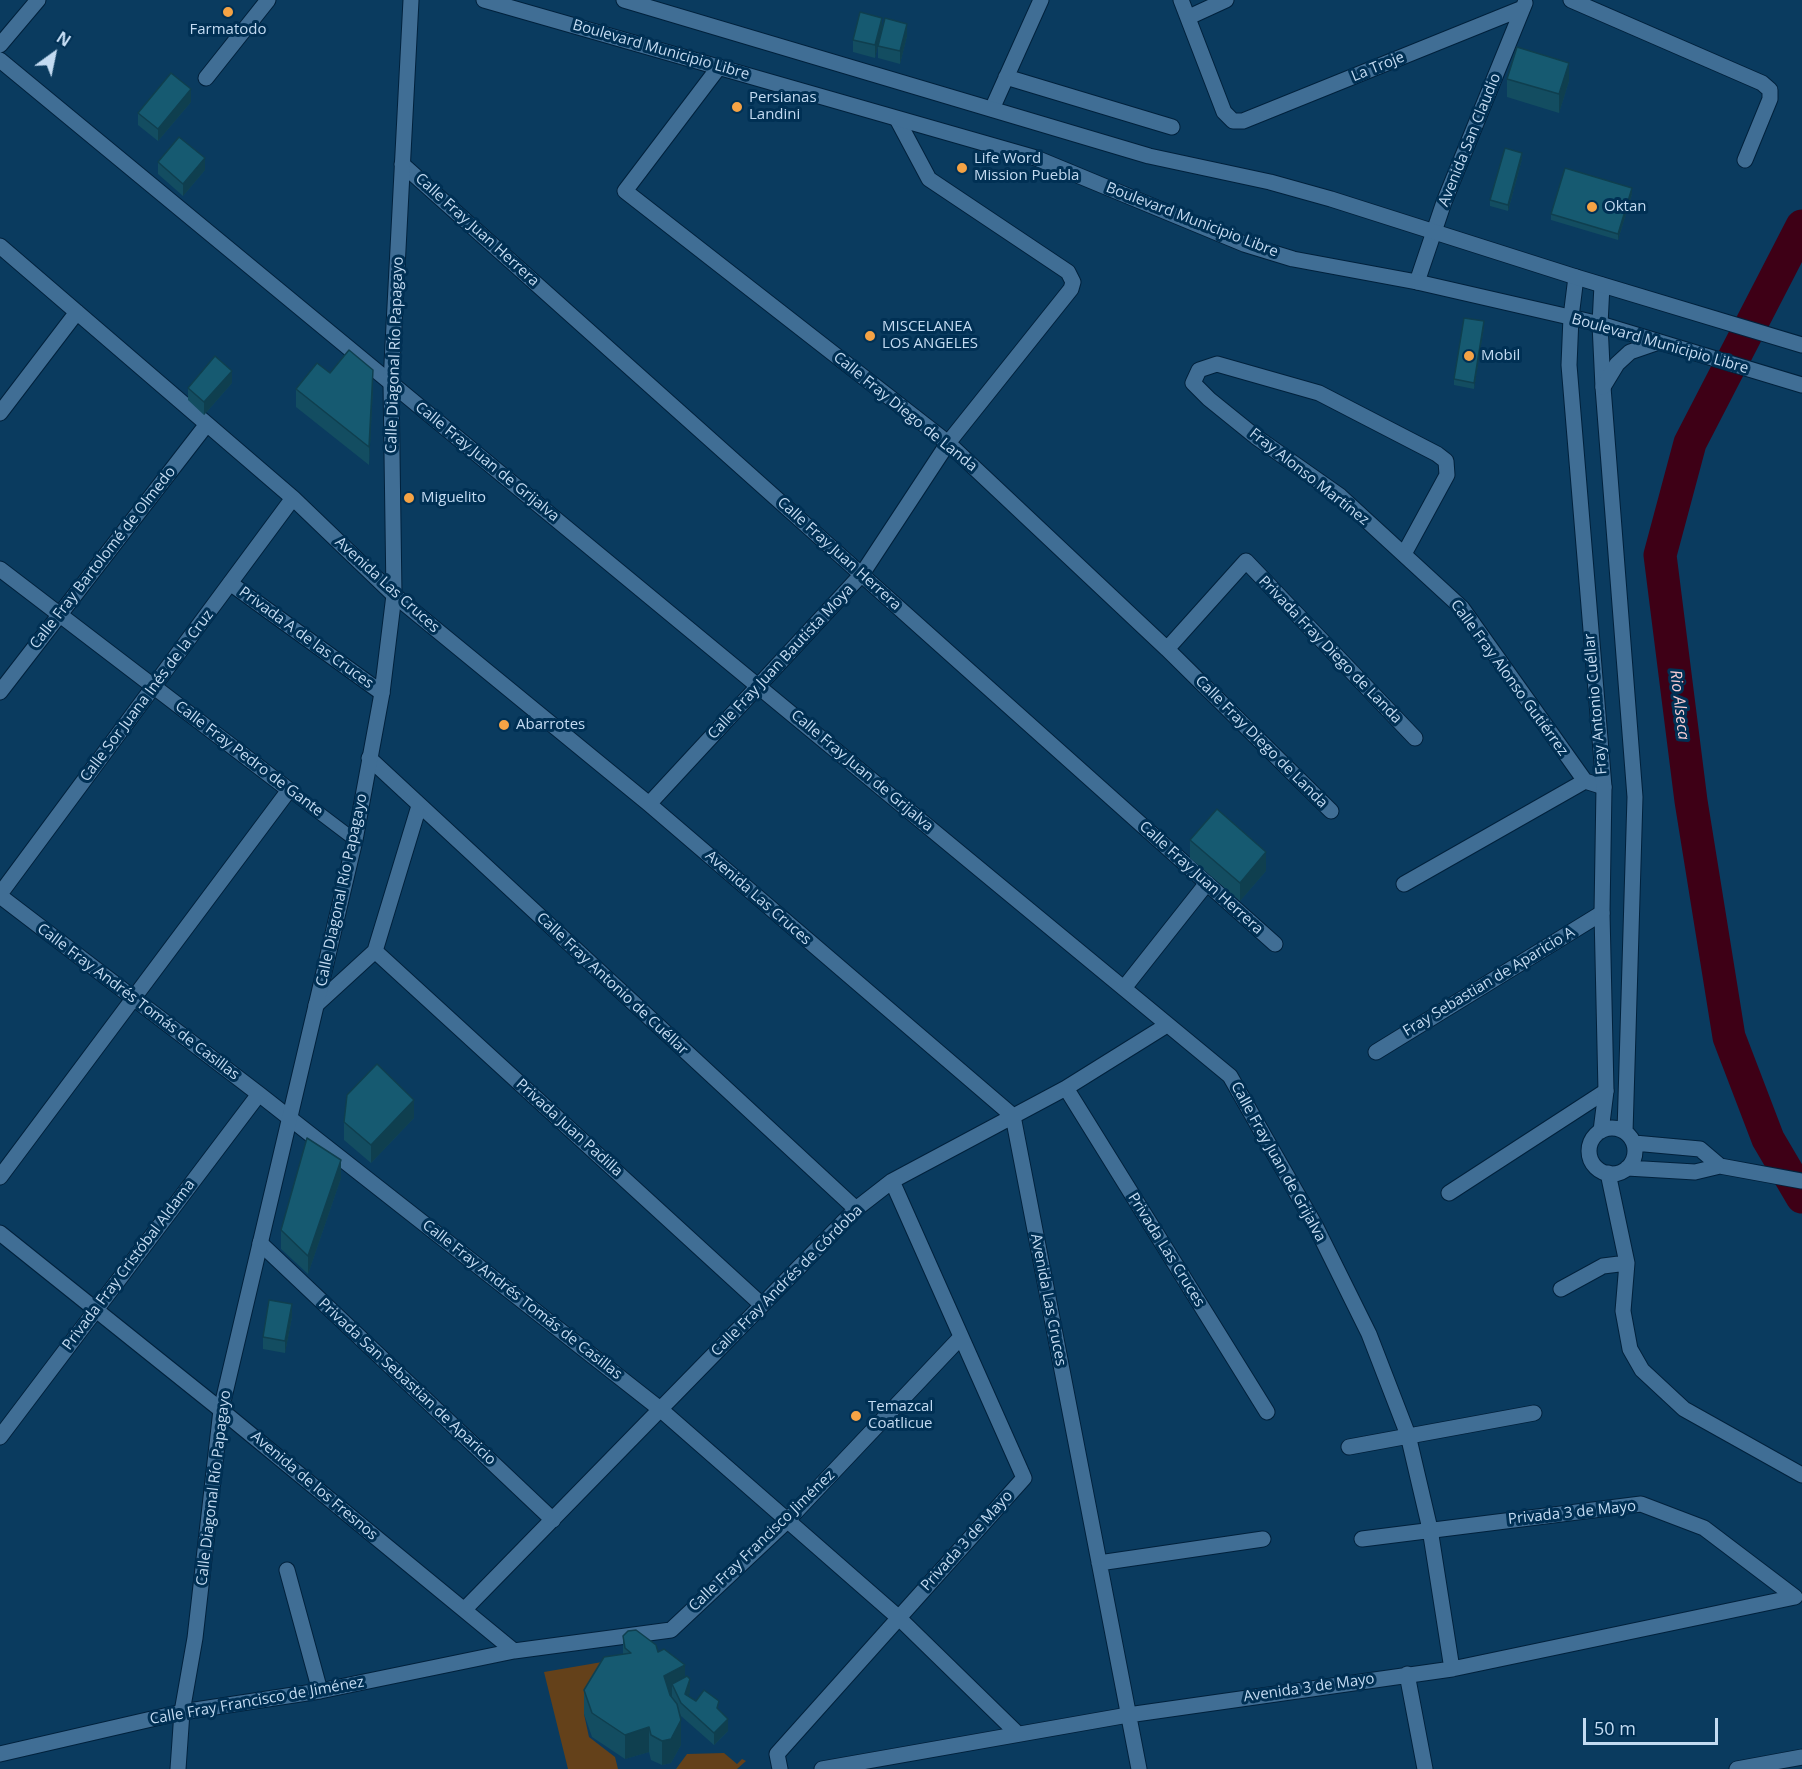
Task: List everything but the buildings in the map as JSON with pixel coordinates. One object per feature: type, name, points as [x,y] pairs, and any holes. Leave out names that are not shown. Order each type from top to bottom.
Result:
[{"type":"street","points":[[0,45],[38,0]]},
{"type":"street","points":[[206,78],[268,0]]},
{"type":"street","name":"Calle Diagonal Río Papagayo","points":[[178,1769],[182,1712],[195,1638],[221,1410],[355,840],[382,693],[394,595],[391,383],[411,0]]},
{"type":"street","name":"Boulevard Municipio Libre","points":[[484,0],[1036,158],[1244,244],[1293,260],[1417,282],[1600,324],[1802,385]]},
{"type":"street","points":[[624,0],[1149,156],[1270,182],[1576,278],[1795,342]]},
{"type":"street","points":[[992,110],[1041,0]]},
{"type":"street","points":[[1181,0],[1189,17],[1226,0]]},
{"type":"street","points":[[1571,0],[1762,83],[1770,90],[1770,99],[1745,160]]},
{"type":"street","name":"La Troje","points":[[1189,17],[1224,112],[1233,121],[1243,121],[1525,4]]},
{"type":"street","name":"Avenida San Claudio","points":[[1417,282],[1434,233],[1525,4]]},
{"type":"street","name":"Calle Fray Juan de Grijalva","points":[[0,60],[1230,1076],[1316,1227],[1369,1334],[1408,1435],[1430,1529],[1452,1669]]},
{"type":"street","name":"Calle Fray Diego de Landa","points":[[719,67],[625,191],[948,443],[1167,649],[1331,810]]},
{"type":"street","points":[[1006,78],[1172,127]]},
{"type":"street","name":"Calle Fray Juan Bautista Moya","points":[[649,804],[862,574],[948,443],[1071,289],[1073,282],[1068,272],[929,179],[897,119]]},
{"type":"street","name":"Calle Fray Juan Herrera","points":[[402,164],[1275,944]]},
{"type":"street","name":"Avenida Las Cruces","points":[[0,246],[293,498],[394,595],[649,804],[1013,1116],[1139,1769]]},
{"type":"street","name":"Fray Antonio Cuéllar","points":[[1576,278],[1570,317],[1569,365],[1604,787],[1602,913],[1606,1091],[1600,1131]]},
{"type":"street","name":"Fray Antonio Cuéllar","points":[[1602,285],[1600,324],[1603,387],[1635,797],[1630,1137]]},
{"type":"street","points":[[0,413],[77,312]]},
{"type":"street","points":[[1603,387],[1617,364],[1630,352],[1659,342]]},
{"type":"street","name":"Fray Alonso Martínez","points":[[1216,364],[1320,393],[1437,454],[1446,461],[1447,475],[1404,554],[1340,496],[1256,437],[1209,399],[1193,383],[1199,370],[1216,364]]},
{"type":"street","name":"Calle Fray Bartolomé de Olmedo","points":[[0,692],[207,424]]},
{"type":"street","name":"Calle Sor Juana Inés de la Cruz","points":[[0,895],[293,498]]},
{"type":"street","name":"Calle Fray Alonso Gutiérrez","points":[[1404,554],[1462,608],[1585,781]]},
{"type":"street","name":"Privada Fray Diego de Landa","points":[[1167,649],[1246,561],[1415,738]]},
{"type":"street","name":"Calle Fray Pedro de Gante","points":[[0,569],[355,840]]},
{"type":"street","name":"Privada A de las Cruces","points":[[231,583],[382,693]]},
{"type":"street","name":"Calle Fray Antonio de Cuéllar","points":[[369,758],[856,1209]]},
{"type":"street","points":[[1404,884],[1585,781],[1604,787]]},
{"type":"street","points":[[0,1177],[289,790]]},
{"type":"street","points":[[316,1005],[375,951],[419,806]]},
{"type":"street","points":[[1124,988],[1207,883]]},
{"type":"street","name":"Calle Fray Andrés Tomás de Casillas","points":[[0,895],[290,1117],[660,1409],[899,1618],[1018,1734]]},
{"type":"street","name":"Fray Sebastian de Aparicio A","points":[[1376,1052],[1602,913]]},
{"type":"street","name":"Privada Juan Padilla","points":[[375,951],[762,1305]]},
{"type":"street","name":"Calle Fray Andrés de Córdoba","points":[[464,1610],[856,1209],[892,1181],[1065,1088],[1167,1025]]},
{"type":"street","name":"Privada Las Cruces","points":[[1065,1088],[1267,1412]]},
{"type":"street","points":[[1449,1193],[1606,1091]]},
{"type":"street","name":"Privada Fray Cristóbal Aldama","points":[[0,1437],[259,1094]]},
{"type":"street","points":[[1720,1166],[1700,1149],[1630,1137],[1613,1128],[1600,1131],[1591,1143],[1590,1158],[1600,1170],[1608,1173],[1615,1174],[1628,1168],[1695,1172],[1720,1166],[1802,1181]]},
{"type":"street","points":[[1628,1168],[1635,1156],[1630,1137]]},
{"type":"street","points":[[1608,1173],[1627,1263],[1623,1311],[1630,1349],[1642,1370],[1684,1409],[1802,1475]]},
{"type":"street","name":"Privada 3 de Mayo","points":[[780,1769],[777,1754],[1023,1478],[892,1181]]},
{"type":"street","name":"Avenida de los Fresnos","points":[[0,1233],[221,1410],[514,1651]]},
{"type":"street","name":"Privada San Sebastian de Aparicio","points":[[260,1244],[554,1520]]},
{"type":"street","points":[[1561,1289],[1603,1266],[1627,1263]]},
{"type":"street","name":"Calle Fray Francisco Jiménez","points":[[514,1651],[671,1630],[787,1521],[961,1337]]},
{"type":"street","points":[[1349,1447],[1534,1413]]},
{"type":"street","name":"Privada 3 de Mayo","points":[[1362,1539],[1641,1504],[1704,1528],[1794,1598]]},
{"type":"street","points":[[1099,1563],[1263,1539]]},
{"type":"street","points":[[287,1570],[320,1691]]},
{"type":"street","name":"Avenida 3 de Mayo","points":[[822,1769],[1128,1715],[1452,1669],[1794,1598]]},
{"type":"street","name":"Calle Fray Francisco de Jiménez","points":[[0,1754],[182,1712],[320,1691],[514,1651]]},
{"type":"street","points":[[1407,1674],[1425,1769]]},
{"type":"street","points":[[1737,1769],[1802,1757]]},
{"type":"shaded area","points":[[608,1661],[604,1682],[584,1714],[589,1737],[615,1757],[618,1769],[568,1769],[544,1672]]},
{"type":"shaded area","points":[[724,1753],[737,1764],[742,1759],[746,1761],[737,1769],[676,1769],[687,1754]]},
{"type":"waterway","name":"Rio Alseca","points":[[1802,226],[1690,443],[1660,555],[1691,801],[1729,1037],[1768,1139],[1802,1197]]},
{"type":"place","name":"Farmatodo","points":[[228,12]]},
{"type":"place","name":"Persianas Landini","points":[[737,107]]},
{"type":"place","name":"Life Word Mission Puebla","points":[[962,168]]},
{"type":"place","name":"Oktan","points":[[1592,207]]},
{"type":"place","name":"MISCELANEA LOS ANGELES","points":[[870,336]]},
{"type":"place","name":"Mobil","points":[[1469,356]]},
{"type":"place","name":"Miguelito","points":[[409,498]]},
{"type":"place","name":"Abarrotes","points":[[504,725]]},
{"type":"place","name":"Temazcal Coatlicue","points":[[856,1416]]}]
